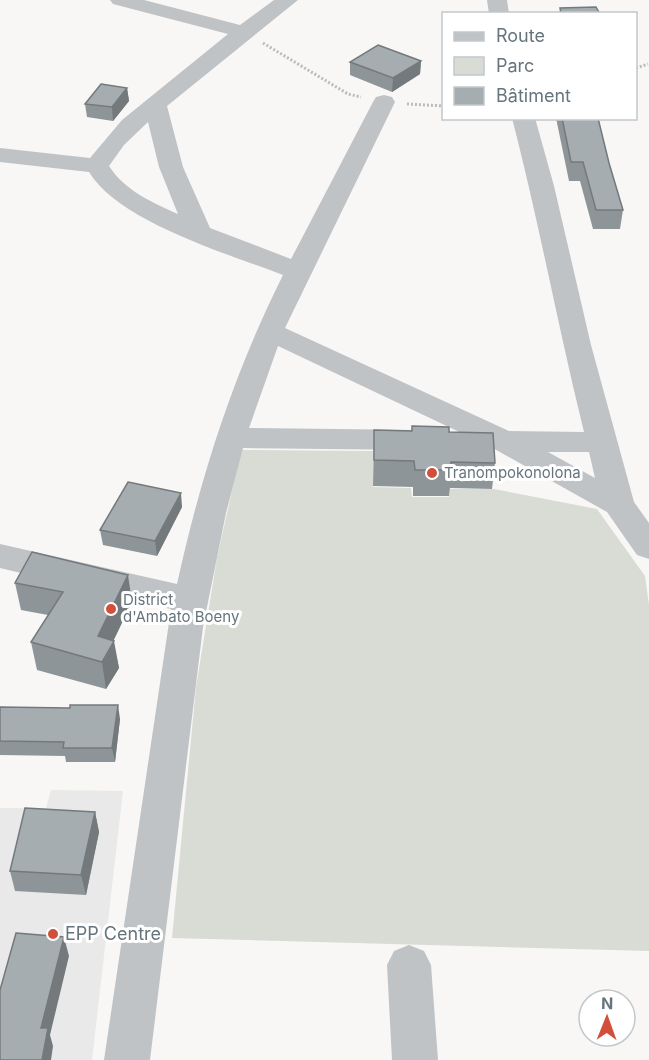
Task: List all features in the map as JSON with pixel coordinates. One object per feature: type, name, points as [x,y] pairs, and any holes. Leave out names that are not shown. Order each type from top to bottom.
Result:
[{"type":"street","points":[[120,0],[244,32]]},
{"type":"street","points":[[97,166],[105,152],[119,136],[155,104],[267,13],[288,0]]},
{"type":"street","points":[[127,1060],[190,600],[198,558],[230,438],[269,331],[384,102]]},
{"type":"street","points":[[155,104],[171,166],[199,233]]},
{"type":"street","points":[[524,120],[542,186],[577,345],[618,504],[649,547]]},
{"type":"street","points":[[0,155],[97,166]]},
{"type":"street","points":[[97,166],[101,176],[110,185],[152,212],[299,272]]},
{"type":"street","points":[[269,331],[502,440],[618,504]]},
{"type":"street","points":[[230,438],[603,442]]},
{"type":"street","points":[[0,556],[48,569],[190,600]]},
{"type":"street","points":[[409,965],[415,1060]]},
{"type":"path","points":[[244,32],[348,94],[384,102],[442,106]]},
{"type":"shaded area","name":"EPP Centre","points":[[51,790],[123,791],[92,1060],[0,1060],[0,808],[46,808]]},
{"type":"green space","points":[[241,450],[373,451],[373,487],[411,488],[412,497],[449,497],[450,489],[494,489],[597,509],[645,576],[649,605],[649,951],[172,938],[196,687],[217,558]]},
{"type":"building","points":[[596,7],[599,12],[561,12],[560,8]]},
{"type":"building","points":[[378,45],[421,61],[393,78],[350,62]]},
{"type":"building","points":[[101,84],[127,88],[112,107],[85,104]]},
{"type":"building","points":[[562,120],[598,120],[623,210],[596,210],[583,162],[571,162]]},
{"type":"building","points":[[412,426],[449,427],[449,432],[493,433],[495,463],[451,462],[451,470],[415,470],[414,461],[374,460],[374,430],[412,431]]},
{"type":"building","points":[[128,482],[181,493],[155,541],[100,530]]},
{"type":"building","points":[[32,552],[128,575],[98,636],[114,641],[102,662],[31,642],[63,592],[15,583]]},
{"type":"building","points":[[70,705],[118,705],[112,748],[63,748],[64,742],[0,741],[0,707],[70,708]]},
{"type":"building","points":[[25,808],[95,812],[81,875],[10,871]]},
{"type":"building","points":[[16,933],[64,937],[41,1028],[48,1028],[42,1060],[0,1060],[0,990]]},
{"type":"place","name":"Tranompokonolona","points":[[432,473]]},
{"type":"place","name":"District d'Ambato Boeny","points":[[111,609]]},
{"type":"place","name":"EPP Centre","points":[[53,934]]}]
